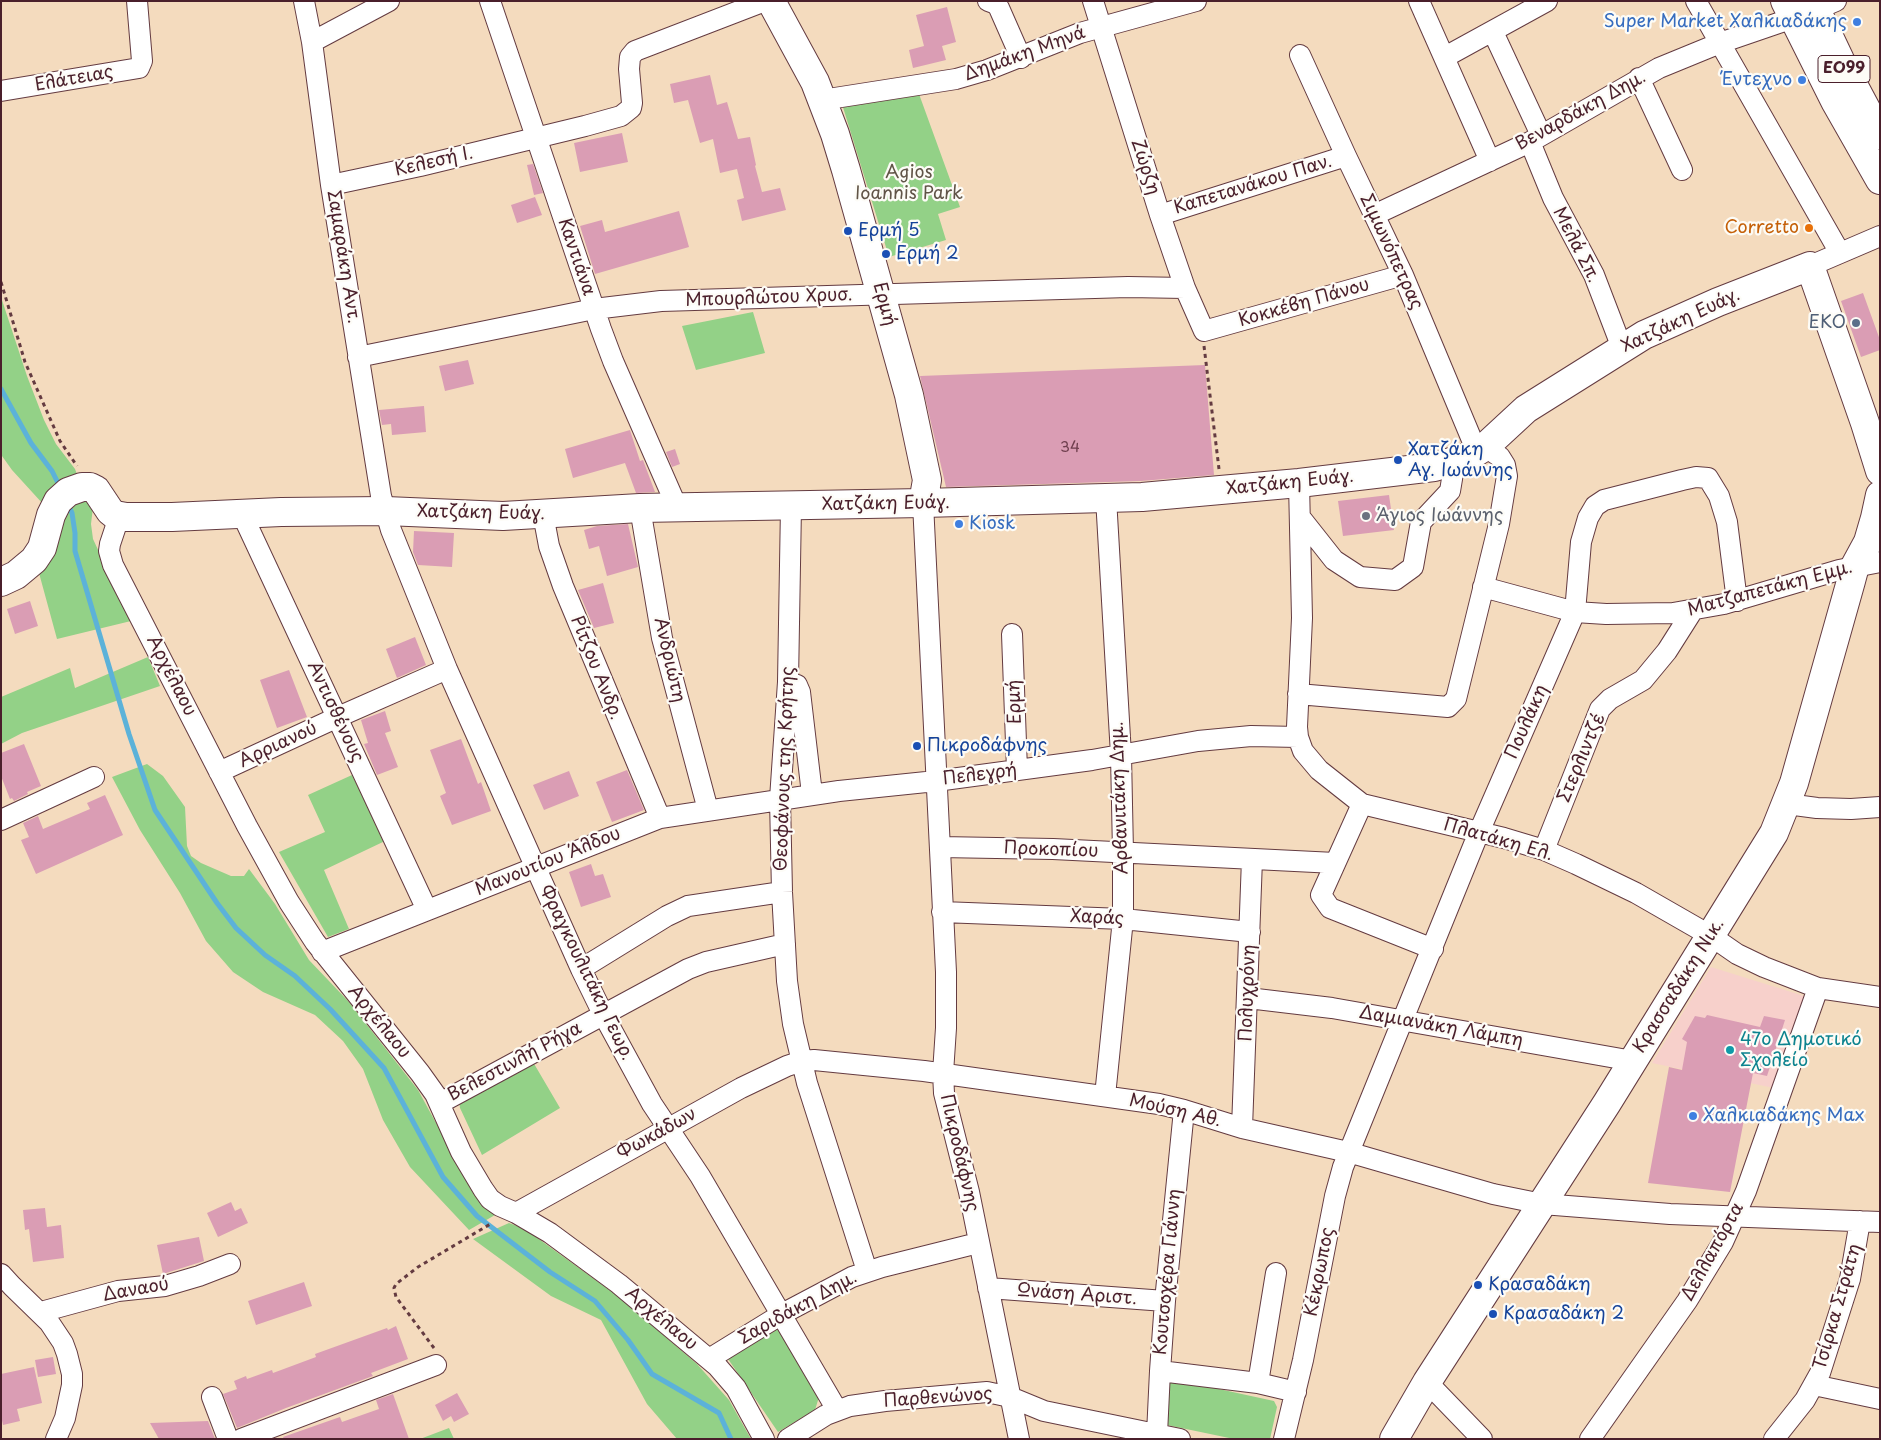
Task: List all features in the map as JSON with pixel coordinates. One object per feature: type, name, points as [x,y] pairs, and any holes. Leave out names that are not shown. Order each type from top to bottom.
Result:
[{"type":"street","name":"Ελάτειας","points":[[1,91],[139,68],[142,61],[137,1]]},
{"type":"street","name":"Σαμαράκη Αντ.","points":[[304,1],[312,42],[331,185],[358,358],[381,496],[386,511]]},
{"type":"street","points":[[312,42],[389,1]]},
{"type":"street","name":"Καντιάνα","points":[[490,1],[613,361],[678,507]]},
{"type":"street","name":"Κελεσή Ι.","points":[[331,185],[603,122],[626,113],[632,103],[630,56],[638,49],[765,1]]},
{"type":"street","name":"Ερμή","points":[[771,1],[804,60],[822,100],[843,161],[882,295],[908,394],[927,480],[923,503]]},
{"type":"street","points":[[988,1],[996,4],[999,8],[1021,58]]},
{"type":"street","name":"Ζώρζη","points":[[1093,1],[1160,215],[1185,288],[1204,331]]},
{"type":"street","name":"Δημάκη Μηνά","points":[[822,100],[956,79],[1021,58],[1100,27],[1196,1]]},
{"type":"street","points":[[1419,1],[1490,161]]},
{"type":"street","points":[[1445,58],[1547,1]]},
{"type":"street","points":[[1696,1],[1840,253]]},
{"type":"street","name":"Βεναρδάκη Δημ.","points":[[1374,215],[1535,138],[1639,78],[1693,53],[1808,6]]},
{"type":"street","name":"ΕΟ99","points":[[1808,6],[1880,135]]},
{"type":"street","name":"ΕΟ99","points":[[1808,6],[1835,101],[1880,180]]},
{"type":"street","name":"Μελά Σπ.","points":[[1493,32],[1535,138],[1553,198],[1594,276],[1622,348]]},
{"type":"street","name":"Σιμωνόπετρας","points":[[1300,55],[1403,275],[1473,452]]},
{"type":"street","points":[[1639,78],[1682,170]]},
{"type":"street","name":"Καπετανάκου Παν.","points":[[1160,215],[1346,156]]},
{"type":"street","points":[[1879,463],[1810,266],[1880,236]]},
{"type":"street","name":"Χατζάκη Ευάγ.","points":[[119,517],[386,511],[483,516],[640,508],[1106,498],[1169,495],[1299,483],[1434,467],[1473,452],[1526,408],[1622,348],[1686,316],[1810,266]]},
{"type":"street","name":"Κοκκέβη Πάνου","points":[[1204,331],[1403,275]]},
{"type":"street","name":"Μπουρλώτου Χρυσ.","points":[[358,358],[594,309],[686,300],[1128,287],[1185,288]]},
{"type":"street","points":[[1298,694],[1448,707],[1456,699],[1499,524],[1507,476],[1505,465],[1490,450],[1473,452],[1450,491],[1421,522],[1414,567],[1395,580],[1360,577],[1334,560],[1300,518]]},
{"type":"street","name":"Πουλάκη","points":[[1403,1020],[1479,832],[1575,612],[1584,528],[1595,506],[1604,500],[1696,477],[1708,478],[1719,496],[1727,522],[1737,601]]},
{"type":"street","points":[[1298,737],[1296,722],[1302,642],[1299,483]]},
{"type":"street","points":[[1,582],[16,574],[39,554],[54,509],[60,498],[73,490],[86,487],[99,493],[110,511],[119,517]]},
{"type":"street","name":"Αρβανιτάκη Δημ.","points":[[1105,1096],[1123,919],[1121,754],[1106,498]]},
{"type":"street","name":"Πικροδάφνης","points":[[923,503],[946,991],[943,1073],[946,1105],[969,1192],[1019,1439]]},
{"type":"street","name":"Κρασσαδάκη Νικ.","points":[[1394,1439],[1427,1382],[1633,1061],[1768,843],[1787,804],[1868,564],[1868,542],[1879,504]]},
{"type":"street","name":"Θεοφάνους της Κρήτης","points":[[791,506],[788,682],[780,799],[782,892],[790,1012],[802,1061],[867,1271]]},
{"type":"street","name":"Ανδριώτη","points":[[640,508],[662,638],[708,810]]},
{"type":"street","name":"Φραγκουλιτάκη Γεωρ.","points":[[386,511],[447,669],[581,969],[603,1014],[638,1080],[700,1176],[837,1410]]},
{"type":"street","name":"Αντισθένους","points":[[242,514],[428,910]]},
{"type":"street","name":"Ρίτζου Ανδρ.","points":[[543,514],[549,546],[563,586],[660,818]]},
{"type":"street","name":"Αρχέλαου","points":[[119,517],[109,551],[114,565],[219,772],[275,876],[322,952],[420,1073],[440,1103],[462,1152],[483,1189],[494,1202],[550,1233],[619,1284],[717,1366],[736,1388],[764,1439]]},
{"type":"street","name":"Ματζαπετάκη Εμμ.","points":[[1483,587],[1575,612],[1673,613],[1737,601],[1868,564]]},
{"type":"street","name":"Στερλιντζέ","points":[[1544,850],[1600,709],[1610,699],[1643,680],[1667,651],[1693,610]]},
{"type":"street","name":"Ερμή","points":[[1012,634],[1017,770]]},
{"type":"street","name":"Αρριανού","points":[[219,772],[447,669]]},
{"type":"street","points":[[788,682],[797,684],[800,692],[812,794]]},
{"type":"street","name":"Πελεγρή","points":[[780,799],[1017,770],[1175,744],[1227,738],[1298,737]]},
{"type":"street","name":"Πλατάκη Ελ.","points":[[1298,737],[1313,764],[1362,804],[1479,832],[1544,850],[1636,893],[1752,962],[1818,988],[1880,997]]},
{"type":"street","points":[[1,820],[94,777]]},
{"type":"street","name":"Μανουτίου Άλδου","points":[[322,952],[660,818],[780,799]]},
{"type":"street","points":[[1362,804],[1321,895],[1330,908],[1433,949]]},
{"type":"street","points":[[1787,804],[1817,808],[1851,809],[1880,806]]},
{"type":"street","name":"Προκοπίου","points":[[940,847],[1123,852],[1335,863]]},
{"type":"street","name":"Πολυχρόνη","points":[[1242,1128],[1252,859]]},
{"type":"street","points":[[581,969],[667,916],[688,906],[782,892]]},
{"type":"street","name":"Χαράς","points":[[942,912],[1123,919],[1250,932]]},
{"type":"street","name":"Βελεστινλή Ρήγα","points":[[440,1103],[677,974],[698,965],[785,944]]},
{"type":"street","name":"Δελλαπόρτα","points":[[1590,1439],[1687,1301],[1736,1217],[1818,988]]},
{"type":"street","name":"Δαμιανάκη Λάμπη","points":[[1248,998],[1332,1008],[1633,1061]]},
{"type":"street","name":"Κέκρωπος","points":[[1284,1439],[1296,1392],[1334,1196],[1348,1152],[1403,1020]]},
{"type":"street","name":"Μούση Αθ.","points":[[802,1061],[828,1060],[943,1073],[1105,1096],[1184,1110],[1242,1128],[1348,1152],[1468,1187],[1542,1204],[1630,1212],[1880,1222]]},
{"type":"street","name":"Φωκάδων","points":[[516,1213],[772,1072],[802,1061]]},
{"type":"street","name":"Κουτσοχέρα Γιάννη","points":[[1157,1434],[1165,1301],[1184,1110]]},
{"type":"street","name":"Τσίρκα Στράτη","points":[[1774,1439],[1794,1415],[1814,1385],[1827,1354],[1850,1279],[1860,1221]]},
{"type":"street","name":"Σαριδάκη Δημ.","points":[[709,1359],[782,1314],[852,1276],[978,1243]]},
{"type":"street","name":"Δαναού","points":[[41,1312],[118,1290],[165,1286],[200,1276],[230,1264]]},
{"type":"street","points":[[1,1274],[41,1312],[63,1343],[72,1374],[68,1406],[56,1439]]},
{"type":"street","points":[[1258,1383],[1276,1274]]},
{"type":"street","name":"Ωνάση Αριστ.","points":[[988,1288],[1165,1301]]},
{"type":"street","points":[[241,1439],[436,1365]]},
{"type":"street","points":[[1160,1371],[1258,1383],[1296,1392]]},
{"type":"street","points":[[1427,1382],[1482,1439]]},
{"type":"street","points":[[1814,1385],[1880,1399]]},
{"type":"street","name":"Παρθενώνος","points":[[788,1439],[837,1410],[875,1402],[971,1392],[987,1392],[1010,1398],[1044,1411],[1180,1439]]},
{"type":"street","points":[[212,1397],[228,1439]]},
{"type":"path","points":[[1,282],[25,362],[60,441],[80,470],[86,487]]},
{"type":"path","points":[[1204,331],[1204,348],[1222,490]]},
{"type":"path","points":[[436,1365],[440,1355],[396,1297],[394,1288],[396,1284],[418,1267],[485,1225],[516,1213]]},
{"type":"shaded area","points":[[1711,967],[1804,996],[1774,1088],[1652,1063]]},
{"type":"green space","name":"Agios Ioannis Park","points":[[919,94],[960,207],[938,214],[946,240],[889,257],[842,104]]},
{"type":"green space","points":[[1,297],[27,376],[44,420],[56,444],[75,469],[78,477],[43,504],[2,456]]},
{"type":"green space","points":[[753,312],[765,353],[696,370],[682,326]]},
{"type":"green space","points":[[79,493],[93,507],[91,524],[93,539],[131,621],[57,639],[39,573],[50,561],[56,549],[60,511]]},
{"type":"green space","points":[[148,657],[160,686],[22,733],[1,744],[1,697],[70,668],[75,688]]},
{"type":"green space","points":[[147,764],[163,776],[185,807],[187,846],[191,856],[201,863],[231,876],[244,876],[249,869],[275,904],[309,960],[349,1002],[418,1090],[465,1176],[495,1215],[469,1230],[410,1167],[383,1120],[363,1069],[343,1041],[315,1015],[263,992],[233,972],[206,941],[180,893],[140,830],[112,777]]},
{"type":"green space","points":[[352,775],[385,841],[324,870],[349,929],[328,937],[279,852],[325,832],[308,795]]},
{"type":"green space","points":[[533,1062],[560,1108],[482,1155],[460,1108],[459,1101]]},
{"type":"green space","points":[[509,1223],[525,1229],[619,1297],[697,1364],[729,1400],[751,1439],[677,1439],[647,1404],[601,1320],[551,1296],[473,1239]]},
{"type":"green space","points":[[777,1326],[819,1397],[815,1410],[778,1432],[726,1356]]},
{"type":"green space","points":[[1169,1382],[1205,1386],[1274,1401],[1277,1407],[1270,1439],[1234,1439],[1167,1425]]},
{"type":"green space","points":[[449,1428],[454,1439],[420,1439]]},
{"type":"building","points":[[947,7],[956,42],[942,46],[946,60],[913,68],[909,50],[924,46],[916,15]]},
{"type":"building","points":[[710,75],[717,105],[727,102],[738,139],[750,137],[762,192],[780,188],[786,210],[742,221],[737,200],[744,198],[737,169],[720,173],[713,139],[700,143],[688,100],[674,103],[670,84]]},
{"type":"building","points":[[622,133],[628,162],[580,172],[574,143]]},
{"type":"building","points":[[533,164],[543,193],[534,195],[527,165]]},
{"type":"building","points":[[535,197],[542,215],[517,223],[511,205]]},
{"type":"building","points":[[679,211],[689,247],[595,274],[580,226],[602,220],[605,232]]},
{"type":"building","points":[[1863,293],[1880,340],[1880,350],[1861,357],[1841,301]]},
{"type":"building","points":[[468,360],[474,384],[445,391],[439,366]]},
{"type":"building","points":[[1205,365],[1214,475],[1141,481],[946,487],[920,376]]},
{"type":"building","points":[[424,406],[426,432],[392,435],[391,424],[382,425],[379,410]]},
{"type":"building","points":[[630,430],[640,461],[643,460],[655,492],[636,493],[625,463],[573,478],[565,449]]},
{"type":"building","points":[[675,449],[680,464],[672,467],[666,452]]},
{"type":"building","name":"Άγιος Ιωάννης","points":[[1389,495],[1394,530],[1343,536],[1338,501]]},
{"type":"building","points":[[628,524],[638,567],[607,576],[599,546],[589,549],[584,530],[597,526]]},
{"type":"building","points":[[414,531],[454,533],[452,567],[418,565],[413,552]]},
{"type":"building","points":[[603,583],[614,623],[594,628],[578,590]]},
{"type":"building","points":[[30,601],[38,626],[15,634],[7,609]]},
{"type":"building","points":[[415,637],[426,665],[397,678],[386,649]]},
{"type":"building","points":[[289,670],[307,717],[277,728],[260,680]]},
{"type":"building","points":[[385,711],[391,731],[385,733],[398,767],[377,775],[364,744],[368,743],[361,720]]},
{"type":"building","points":[[461,739],[478,784],[481,782],[491,811],[452,825],[440,796],[446,793],[430,750]]},
{"type":"building","points":[[24,744],[41,786],[27,792],[28,794],[14,801],[12,798],[10,799],[1,776],[1,753]]},
{"type":"building","points":[[627,770],[644,810],[612,822],[596,782]]},
{"type":"building","points":[[569,771],[579,796],[544,810],[533,785]]},
{"type":"building","points":[[105,795],[123,835],[36,874],[21,840],[29,837],[23,823],[38,816],[43,829],[90,809],[87,803]]},
{"type":"building","points":[[591,864],[595,876],[603,874],[611,897],[581,907],[569,872]]},
{"type":"building","points":[[1707,1015],[1760,1027],[1764,1016],[1785,1020],[1767,1076],[1753,1073],[1730,1192],[1648,1183],[1669,1067],[1682,1070],[1687,1042],[1682,1039],[1695,1016],[1705,1018]]},
{"type":"building","points":[[231,1202],[235,1211],[241,1208],[248,1223],[218,1237],[207,1213]]},
{"type":"building","points":[[45,1208],[47,1227],[61,1225],[64,1258],[33,1262],[29,1229],[25,1230],[23,1210]]},
{"type":"building","points":[[199,1237],[204,1261],[163,1274],[157,1245]]},
{"type":"building","points":[[304,1282],[312,1306],[256,1325],[248,1301]]},
{"type":"building","points":[[396,1326],[408,1359],[371,1373],[373,1376],[237,1428],[223,1394],[237,1389],[234,1381],[246,1376],[247,1379],[272,1370],[273,1373],[316,1357],[315,1354]]},
{"type":"building","points":[[53,1357],[56,1374],[38,1377],[35,1360]]},
{"type":"building","points":[[34,1367],[42,1403],[17,1409],[20,1421],[3,1425],[1,1416],[1,1374]]},
{"type":"building","points":[[457,1393],[469,1414],[454,1422],[451,1416],[443,1421],[435,1405]]},
{"type":"building","points":[[393,1394],[409,1439],[284,1439],[283,1437],[340,1417],[342,1422],[379,1409],[376,1400]]},
{"type":"building","points":[[208,1421],[215,1439],[159,1439],[150,1423]]},
{"type":"waterway","points":[[1,389],[31,443],[52,471],[60,487]]},
{"type":"waterway","points":[[68,504],[72,513],[75,533],[75,551],[129,734],[155,810],[217,903],[236,928],[265,955],[295,976],[330,1009],[384,1068],[443,1177],[477,1216],[550,1272],[595,1301],[628,1340],[652,1374],[719,1413],[731,1439]]},
{"type":"place","name":"Super Market Χαλκιαδάκης","points":[[1857,22]]},
{"type":"place","name":"Έντεχνο","points":[[1802,80]]},
{"type":"place","name":"Corretto","points":[[1809,228]]},
{"type":"place","name":"Ερμή 5","points":[[848,231]]},
{"type":"place","name":"Ερμή 2","points":[[886,254]]},
{"type":"place","name":"EKO","points":[[1856,323]]},
{"type":"place","name":"Χατζάκη Αγ. Ιωάννης","points":[[1398,460]]},
{"type":"place","name":"Άγιος Ιωάννης","points":[[1366,516]]},
{"type":"place","name":"Kiosk","points":[[959,524]]},
{"type":"place","name":"Πικροδάφνης","points":[[917,746]]},
{"type":"place","name":"47ο Δημοτικό Σχολείο","points":[[1730,1050]]},
{"type":"place","name":"Χαλκιαδάκης Max","points":[[1693,1116]]},
{"type":"place","name":"Κρασαδάκη","points":[[1478,1285]]},
{"type":"place","name":"Κρασαδάκη 2","points":[[1493,1314]]}]
